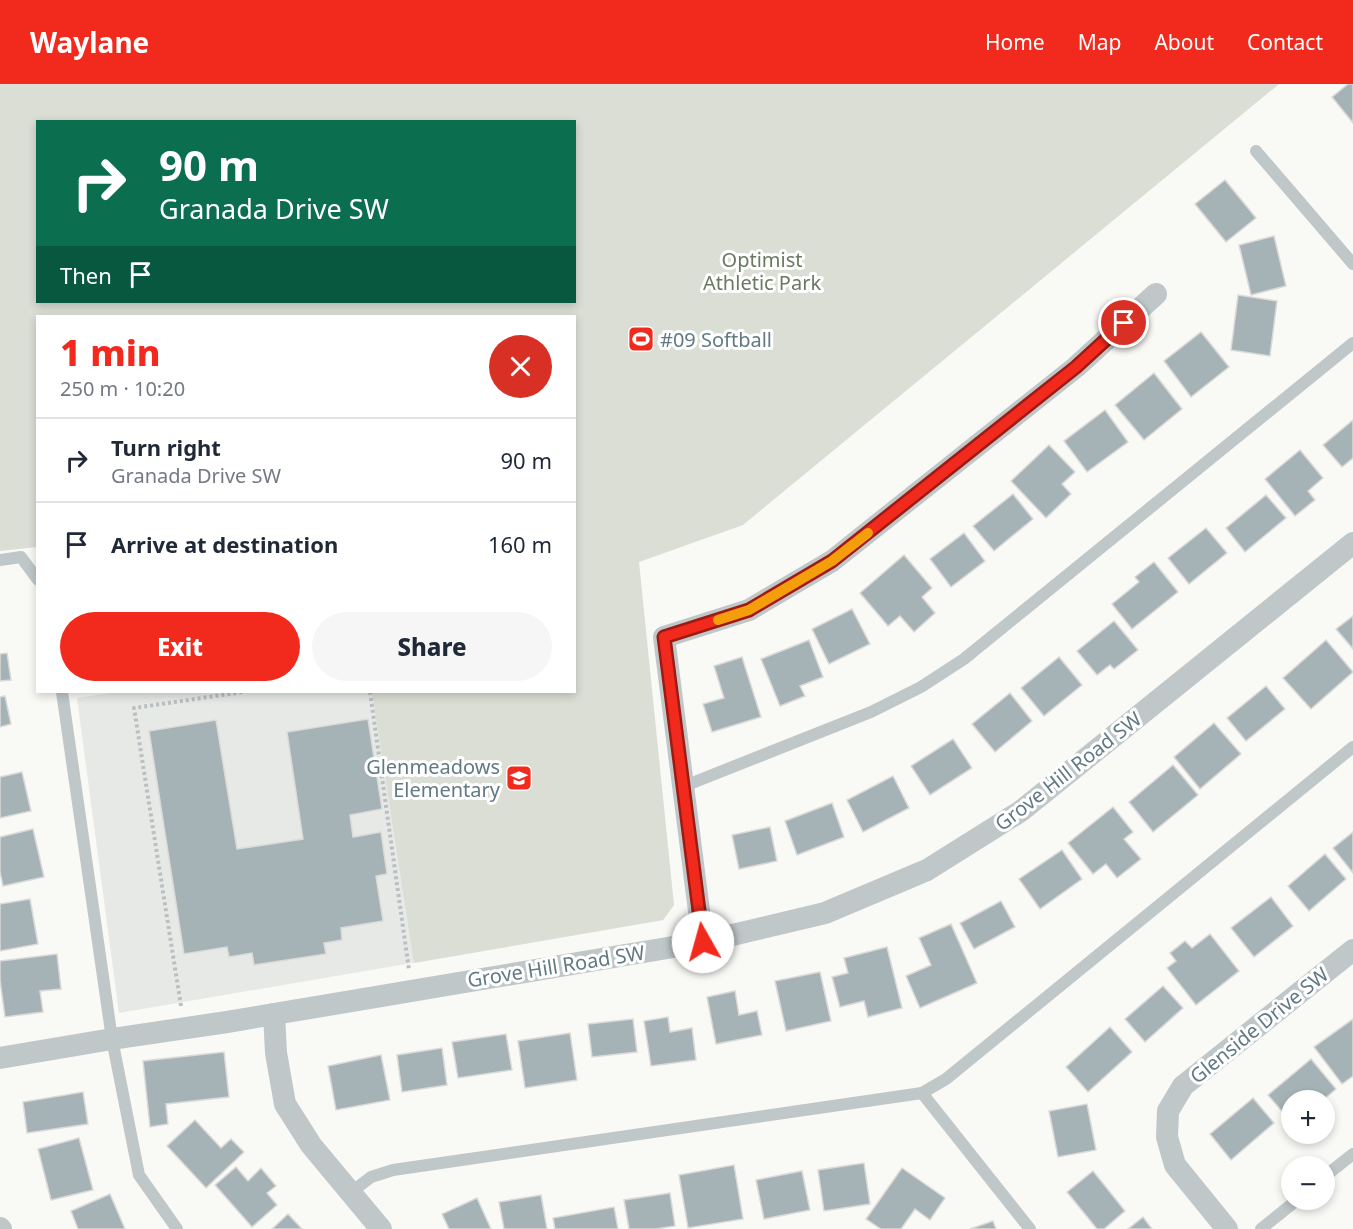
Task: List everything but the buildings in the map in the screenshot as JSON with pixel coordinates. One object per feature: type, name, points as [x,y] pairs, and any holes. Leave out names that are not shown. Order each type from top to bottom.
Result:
[{"type":"street","points":[[703,942],[664,637],[749,610],[832,561],[1076,367],[1156,294]]},
{"type":"street","name":"Grove Hill Road SW","points":[[0,1058],[703,942],[825,913],[927,870],[1021,812],[1353,543]]},
{"type":"street","name":"Glenside Drive SW","points":[[1227,1229],[1175,1165],[1167,1137],[1168,1111],[1183,1086],[1353,950]]},
{"type":"street","points":[[274,1014],[276,1053],[285,1104],[311,1145],[381,1229]]},
{"type":"lane","points":[[1256,151],[1353,264]]},
{"type":"lane","points":[[682,787],[871,712],[921,687],[964,658],[1353,343]]},
{"type":"lane","points":[[0,560],[21,557],[36,577]]},
{"type":"lane","points":[[62,693],[112,1038],[139,1175],[177,1229]]},
{"type":"lane","points":[[350,1193],[371,1177],[393,1170],[922,1093],[946,1079],[1353,747]]},
{"type":"lane","points":[[922,1093],[1030,1229]]},
{"type":"lane","points":[[1335,1169],[1353,1154]]},
{"type":"lane","points":[[1261,1229],[1285,1210]]},
{"type":"path","points":[[184,1028],[134,708],[236,693]]},
{"type":"path","points":[[370,693],[412,990]]},
{"type":"shaded area","name":"Glenmeadows Elementary","points":[[110,693],[574,693],[674,905],[663,920],[119,1013],[77,698]],"holes":[[[368,719],[382,809],[350,815],[353,837],[381,833],[387,874],[376,876],[341,928],[342,940],[324,943],[326,954],[254,965],[252,953],[229,957],[227,947],[184,954],[149,731],[216,720],[237,849],[303,839],[287,732]]]},
{"type":"green space","name":"Optimist Athletic Park","points":[[0,84],[1279,84],[743,525],[639,562],[674,905],[663,920],[414,963],[372,693],[576,693],[576,315],[36,315],[36,547],[0,551]]},
{"type":"slow traffic","points":[[718,620],[749,610],[832,561],[868,533]]},
{"type":"place","name":"#09 Softball","points":[[641,339]]},
{"type":"place","name":"Glenmeadows Elementary","points":[[519,778]]},
{"type":"route","points":[[703,942],[664,637],[749,610],[832,561],[1076,367],[1124,323]]}]
